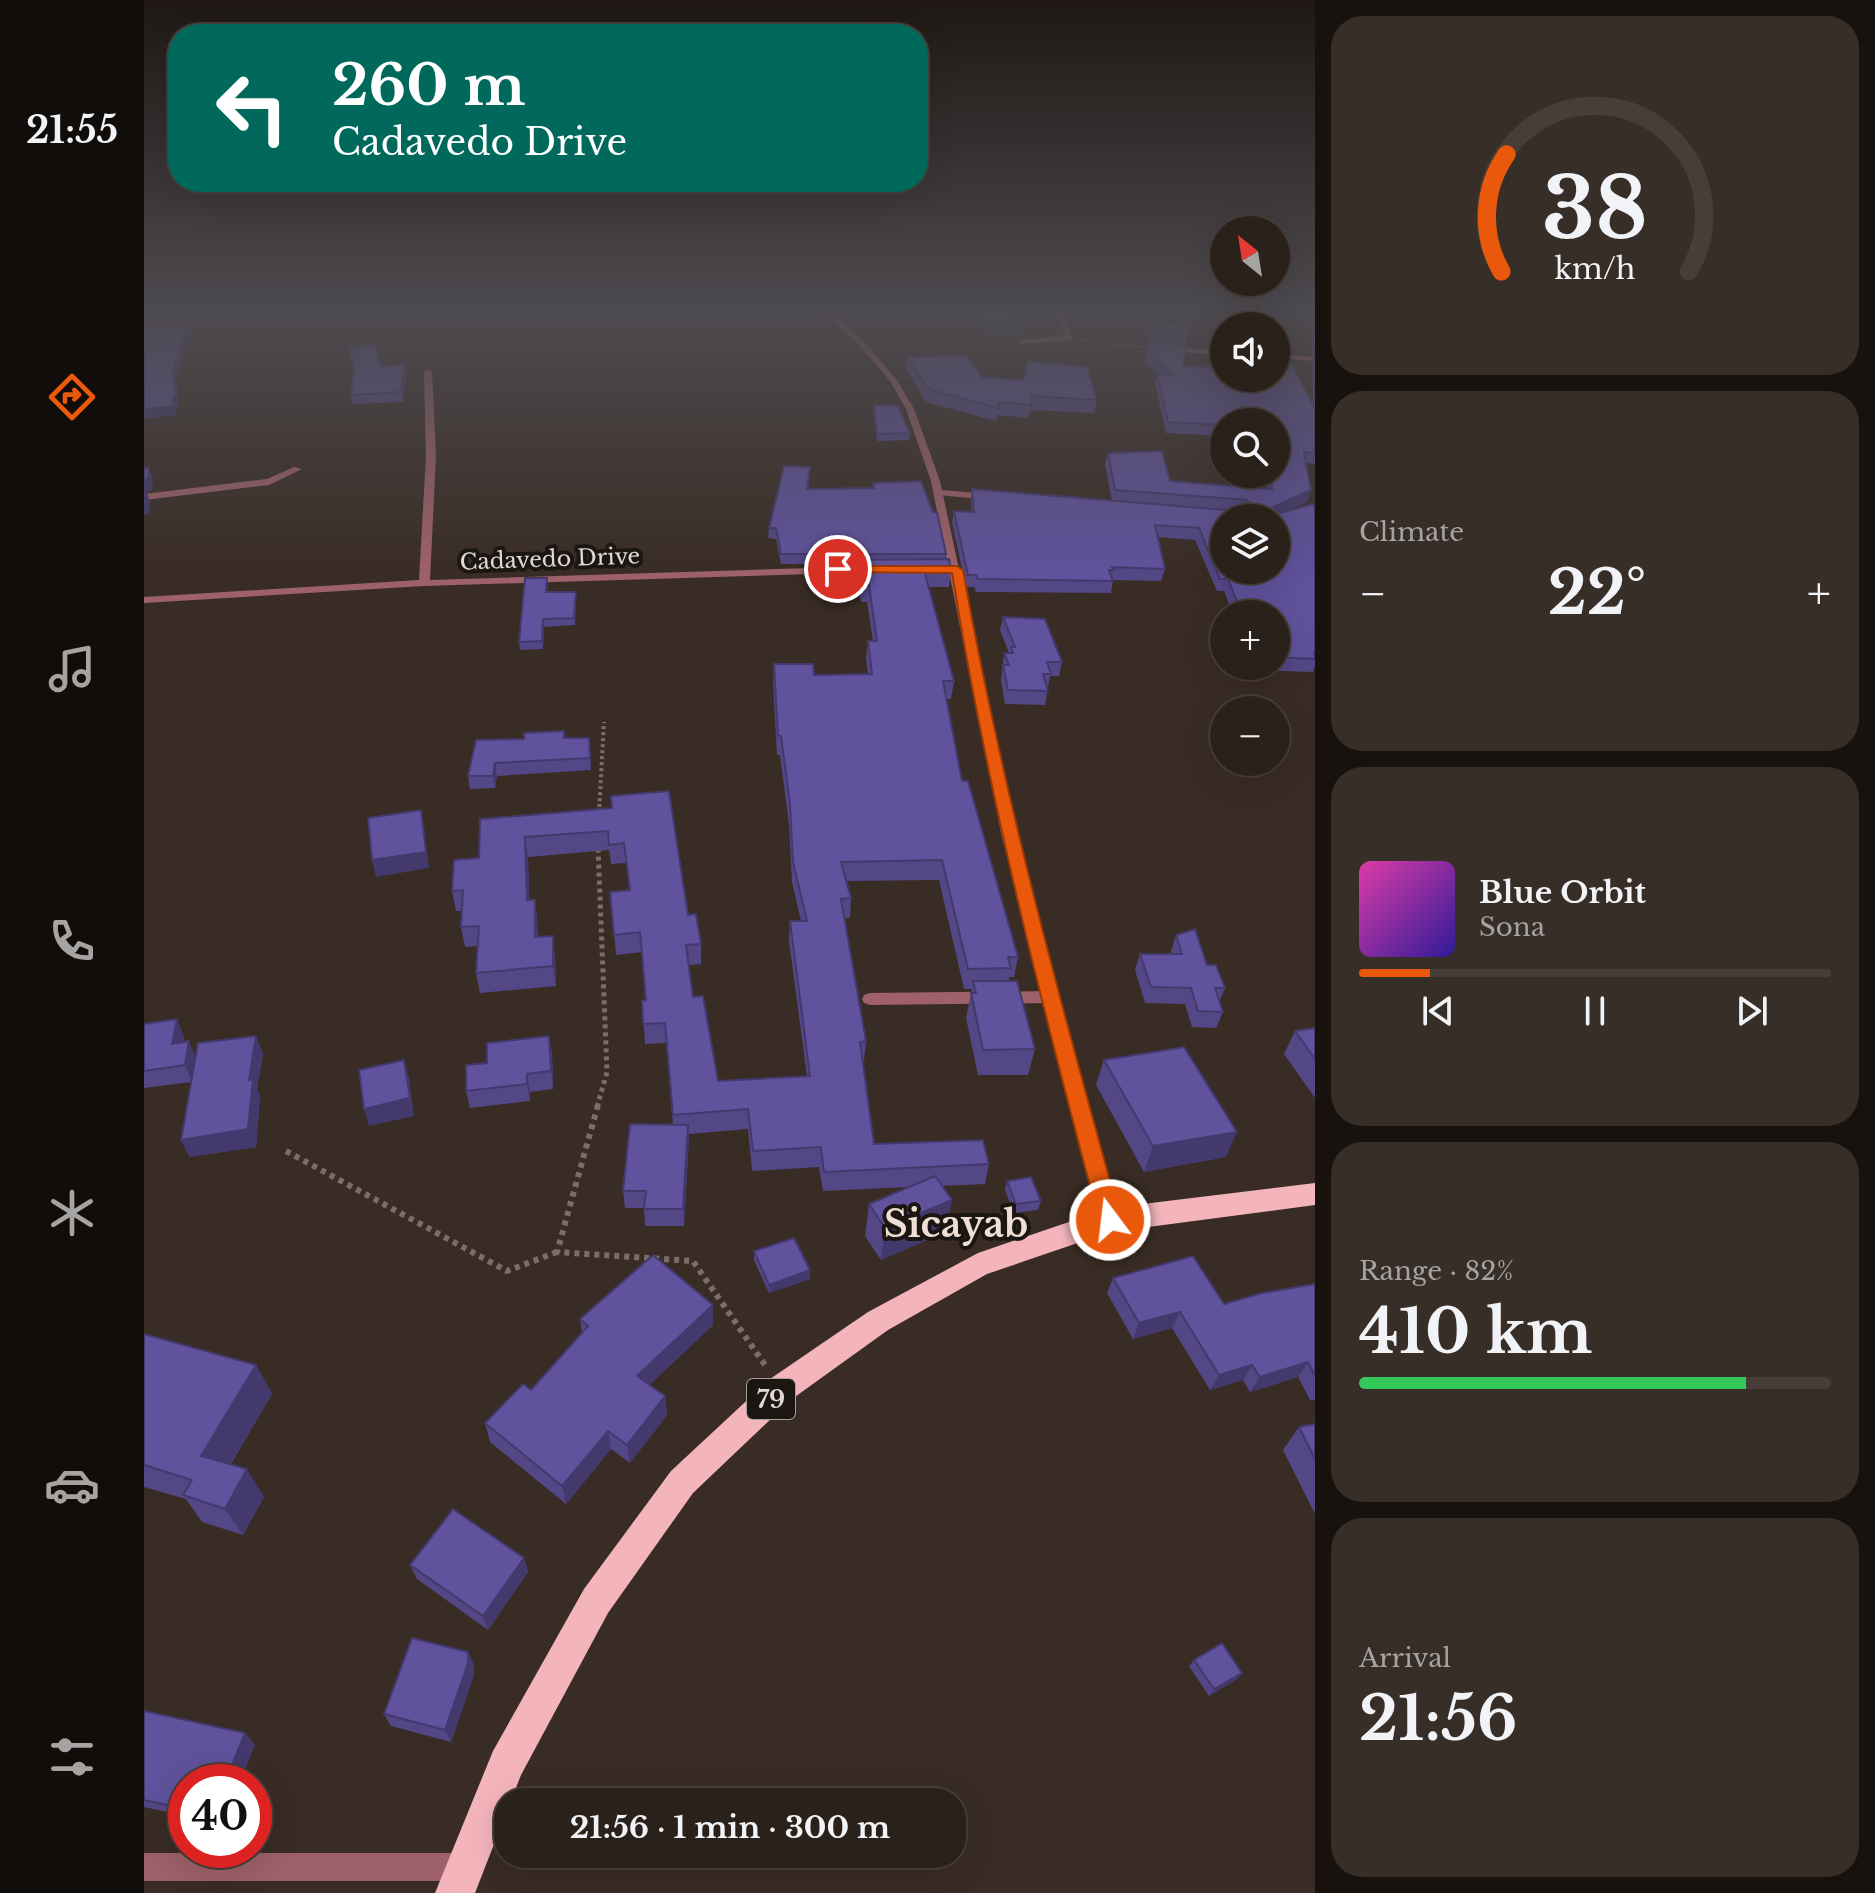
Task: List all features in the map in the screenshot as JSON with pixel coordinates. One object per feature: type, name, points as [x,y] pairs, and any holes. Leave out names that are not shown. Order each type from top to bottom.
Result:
[{"type":"highway","name":"79","points":[[459,1880],[506,1764],[596,1601],[682,1482],[781,1389],[878,1321],[978,1265],[1110,1220],[1315,1194]]},
{"type":"street","points":[[424,583],[431,456],[429,397]]},
{"type":"street","points":[[903,397],[941,493],[951,570],[980,703],[1050,997],[1110,1220]]},
{"type":"street","points":[[144,497],[269,482],[297,469]]},
{"type":"street","points":[[941,493],[998,497]]},
{"type":"street","name":"Cadavedo Drive","points":[[144,600],[424,583],[891,569]]},
{"type":"street","points":[[870,999],[1050,997]]},
{"type":"street","points":[[144,1867],[459,1880]]},
{"type":"path","points":[[599,826],[604,722]]},
{"type":"path","points":[[557,1252],[607,1072],[598,841]]},
{"type":"path","points":[[286,1151],[507,1271],[557,1252],[693,1261],[781,1389]]},
{"type":"building","points":[[144,397],[173,397],[173,406],[144,409]]},
{"type":"building","points":[[959,397],[1032,397],[1031,405],[999,402],[998,408]]},
{"type":"building","points":[[1054,397],[1096,397],[1097,400]]},
{"type":"building","points":[[1162,397],[1309,397],[1315,408],[1315,453],[1304,452],[1311,490],[1280,504],[1250,504],[1247,500],[1115,490],[1108,453],[1162,451],[1170,481],[1210,484],[1210,488],[1290,488],[1290,408],[1210,408],[1210,424],[1168,422]]},
{"type":"building","points":[[874,405],[898,406],[910,433],[877,434]]},
{"type":"building","points":[[784,466],[810,467],[807,489],[874,488],[873,483],[921,481],[933,512],[937,512],[946,554],[781,554],[776,528],[769,528]]},
{"type":"building","points":[[144,468],[149,468],[148,479],[144,480]]},
{"type":"building","points":[[972,489],[1210,509],[1210,555],[1199,528],[1155,525],[1165,569],[1112,567],[1114,570],[1109,570],[1113,581],[978,579],[976,575],[968,575],[954,511],[974,512]]},
{"type":"building","points":[[1313,504],[1315,659],[1290,658],[1290,600],[1236,600],[1230,584],[1290,584],[1290,510]]},
{"type":"building","points":[[949,559],[951,570],[924,570],[954,681],[943,681],[962,781],[968,781],[1018,957],[1008,957],[1011,968],[968,969],[942,860],[841,862],[851,898],[841,899],[866,1041],[860,1042],[874,1144],[983,1140],[989,1164],[824,1172],[821,1147],[753,1151],[748,1109],[673,1115],[665,1023],[643,1024],[642,1001],[646,1000],[640,932],[614,935],[610,892],[630,890],[624,843],[609,845],[608,831],[525,837],[527,900],[535,900],[535,937],[553,936],[553,966],[476,973],[479,926],[461,927],[463,890],[452,891],[454,860],[479,858],[480,819],[612,808],[611,796],[669,791],[688,915],[696,914],[701,944],[686,945],[693,997],[703,996],[718,1081],[810,1076],[790,921],[807,921],[793,862],[790,804],[781,736],[778,736],[774,664],[813,664],[814,675],[872,674],[868,641],[877,641],[869,585],[863,585],[859,569],[854,569],[852,560]]},
{"type":"building","points":[[525,578],[547,578],[546,592],[576,592],[574,618],[543,619],[542,641],[519,642]]},
{"type":"building","points":[[1003,617],[1045,619],[1062,662],[1047,662],[1051,674],[1043,674],[1048,691],[1008,690],[1003,665],[1009,665],[1004,653],[1013,653],[1011,647],[1015,647]]},
{"type":"building","points":[[564,731],[564,738],[589,738],[590,758],[495,763],[493,776],[468,776],[476,740],[524,739],[524,733]]},
{"type":"building","points":[[421,810],[426,852],[372,860],[368,818]]},
{"type":"building","points":[[1195,929],[1207,965],[1216,965],[1225,988],[1215,988],[1223,1012],[1198,1011],[1191,988],[1151,987],[1140,954],[1182,954],[1176,935]]},
{"type":"building","points":[[973,981],[1017,981],[1035,1049],[983,1050],[971,993],[976,993]]},
{"type":"building","points":[[177,1019],[172,1044],[189,1041],[185,1065],[144,1071],[144,1024]]},
{"type":"building","points":[[1315,1028],[1315,1059],[1295,1031]]},
{"type":"building","points":[[256,1036],[249,1080],[253,1079],[248,1129],[181,1140],[198,1043]]},
{"type":"building","points":[[549,1036],[551,1071],[527,1074],[527,1084],[466,1091],[466,1065],[487,1063],[487,1043]]},
{"type":"building","points":[[1184,1047],[1237,1132],[1153,1146],[1104,1060]]},
{"type":"building","points":[[404,1060],[410,1098],[364,1109],[359,1070]]},
{"type":"building","points":[[630,1124],[688,1125],[683,1209],[644,1209],[646,1191],[623,1191]]},
{"type":"building","points":[[935,1176],[952,1200],[885,1228],[869,1204]]},
{"type":"building","points":[[1031,1177],[1041,1201],[1016,1204],[1007,1181]]},
{"type":"building","points":[[794,1238],[810,1270],[769,1285],[754,1251]]},
{"type":"building","points":[[653,1255],[713,1305],[637,1376],[665,1396],[627,1445],[608,1431],[562,1486],[485,1423],[523,1384],[531,1390],[588,1326],[580,1319]]},
{"type":"building","points":[[1193,1256],[1224,1304],[1262,1293],[1315,1284],[1315,1376],[1308,1362],[1260,1377],[1252,1365],[1219,1375],[1180,1312],[1139,1323],[1113,1278]]},
{"type":"building","points":[[144,1334],[256,1365],[201,1456],[247,1469],[225,1509],[183,1495],[192,1480],[144,1465]]},
{"type":"building","points":[[1315,1424],[1315,1459],[1299,1427]]},
{"type":"building","points":[[453,1509],[524,1558],[483,1616],[410,1565]]},
{"type":"building","points":[[412,1638],[468,1652],[468,1663],[445,1730],[384,1714]]},
{"type":"building","points":[[1222,1643],[1242,1673],[1214,1689],[1194,1660]]},
{"type":"building","points":[[144,1711],[245,1733],[232,1764],[168,1764],[168,1805],[144,1800]]},
{"type":"district","name":"Sicayab","points":[[956,1224]]},
{"type":"route","points":[[838,569],[957,570],[980,703],[1050,997],[1110,1220]]}]
